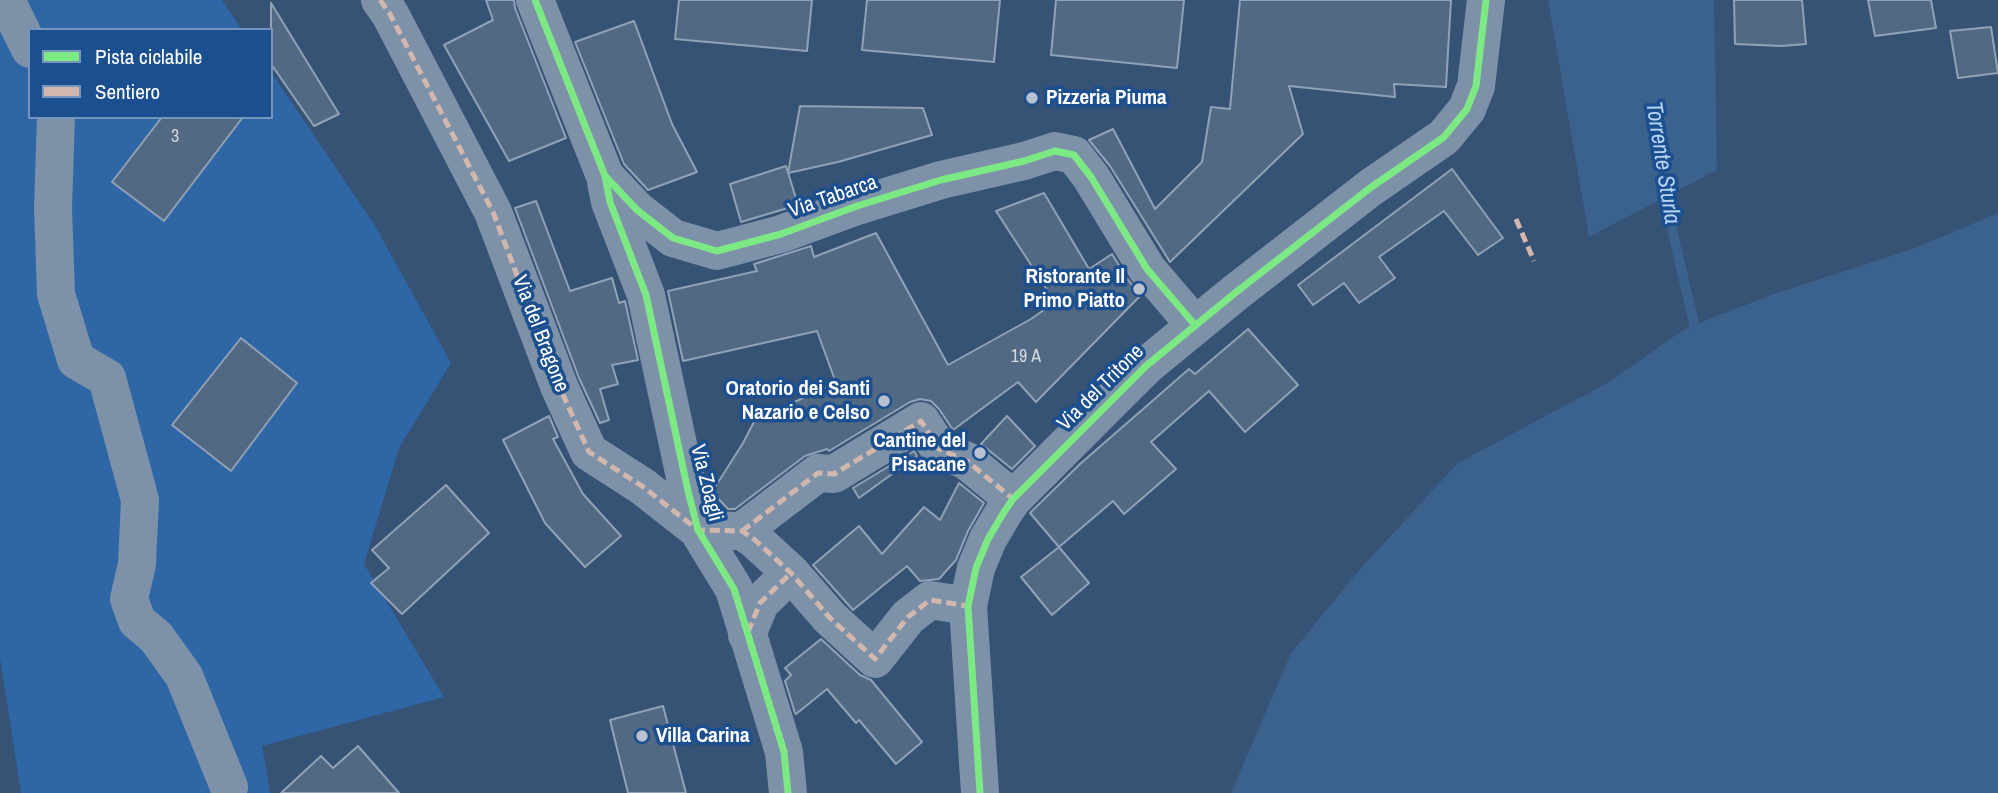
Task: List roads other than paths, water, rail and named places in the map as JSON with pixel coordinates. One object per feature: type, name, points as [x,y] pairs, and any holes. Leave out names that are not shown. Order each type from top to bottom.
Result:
[{"type":"street","points":[[6,0],[28,45]]},
{"type":"street","name":"Via del Bragone","points":[[380,0],[390,14],[493,212],[559,386],[589,452],[642,486],[698,530]]},
{"type":"street","name":"Via Tabarca","points":[[535,0],[605,176],[637,210],[673,237],[717,251],[780,234],[941,180],[1024,161],[1055,150],[1074,155],[1091,177],[1147,269],[1195,325]]},
{"type":"street","name":"Via del Tritone","points":[[980,793],[968,606],[976,568],[988,539],[1013,499],[1146,366],[1370,188],[1444,137],[1467,109],[1476,86],[1486,0]]},
{"type":"street","points":[[56,119],[53,208],[56,294],[76,360],[107,378],[140,500],[137,564],[128,599],[137,621],[156,637],[184,676],[229,786]]},
{"type":"street","name":"Via Zoagli","points":[[605,176],[610,202],[646,295],[698,530],[734,589],[784,752],[788,793]]},
{"type":"street","points":[[698,530],[742,531],[818,473],[834,474],[921,421],[939,449],[967,461],[1013,499]]},
{"type":"street","points":[[742,531],[791,573],[830,618],[874,659],[908,617],[930,600],[968,606]]},
{"type":"street","points":[[747,635],[760,603],[791,573]]},
{"type":"water","points":[[1548,0],[1714,0],[1717,170],[1589,237]]},
{"type":"water","points":[[1998,213],[1998,793],[1231,793],[1291,653],[1361,568],[1458,463],[1609,382],[1686,328],[1771,295],[1915,248]]},
{"type":"waterway","name":"Torrente Sturla","points":[[1662,185],[1694,324]]},
{"type":"place","name":"Pizzeria Piuma","points":[[1032,98]]},
{"type":"place","name":"Ristorante Il Primo Piatto","points":[[1139,289]]},
{"type":"place","name":"Oratorio dei Santi Nazario e Celso","points":[[884,401]]},
{"type":"place","name":"Cantine del Pisacane","points":[[980,453]]},
{"type":"place","name":"Villa Carina","points":[[642,736]]}]
